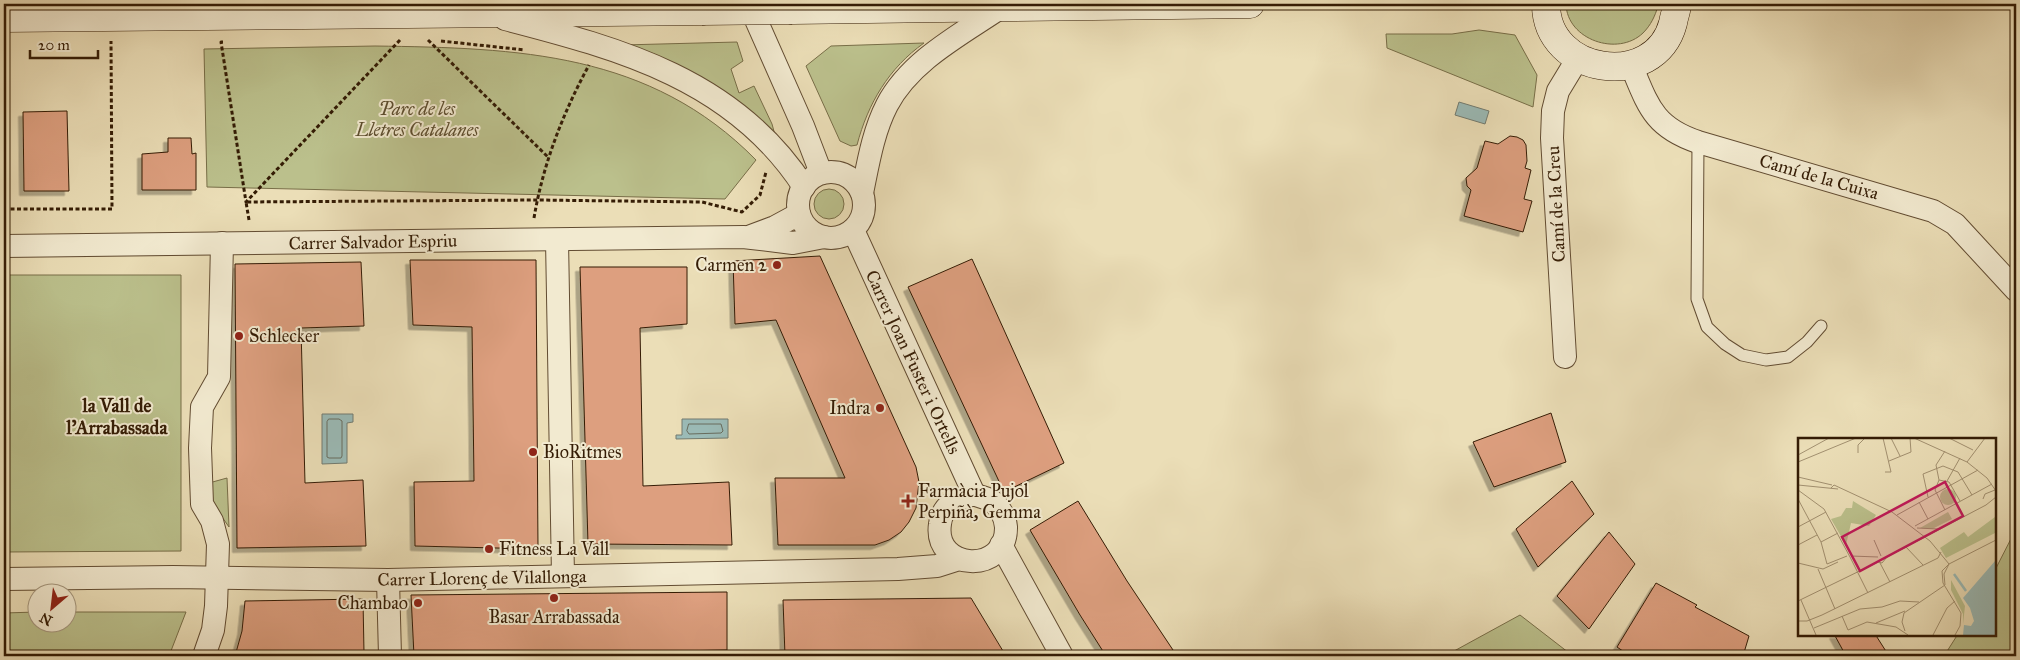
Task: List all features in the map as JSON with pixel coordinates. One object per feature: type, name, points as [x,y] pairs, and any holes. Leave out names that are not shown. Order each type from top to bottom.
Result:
[{"type":"main road","points":[[11,13],[110,18],[1250,4]]},
{"type":"main road","points":[[1546,4],[1549,22],[1554,34],[1564,47],[1586,63],[1608,67],[1631,65],[1653,53],[1662,44],[1671,30],[1677,4]]},
{"type":"street","points":[[749,4],[803,126],[821,174]]},
{"type":"street","points":[[862,194],[854,182],[841,174],[830,172],[821,174],[806,183],[800,192],[799,214],[804,225],[814,234],[824,238],[842,236],[853,230],[862,216],[864,205],[862,194],[877,128],[887,105],[897,90],[920,65],[942,47],[1000,8]]},
{"type":"street","points":[[487,14],[563,34],[639,59],[689,81],[746,120],[777,152],[804,187]]},
{"type":"street","name":"Camí de la Creu","points":[[1565,357],[1552,138],[1553,111],[1558,91],[1578,58]]},
{"type":"street","name":"Camí de la Cuixa","points":[[1631,65],[1648,104],[1657,118],[1683,137],[1933,211],[1955,224],[2016,290]]},
{"type":"street","name":"Carrer Salvador Espriu","points":[[743,238],[775,228],[799,214]]},
{"type":"street","name":"Carrer Joan Fuster i Ortells","points":[[853,230],[974,494]]},
{"type":"street","name":"Carrer Salvador Espriu","points":[[4,246],[743,238],[793,242],[824,238]]},
{"type":"street","points":[[558,240],[563,576]]},
{"type":"street","points":[[204,656],[213,630],[216,606],[218,544],[212,522],[202,504],[200,448],[202,407],[219,377],[222,243]]},
{"type":"street","points":[[974,494],[990,500],[1002,513],[1006,524],[1006,535],[1002,545],[994,555],[983,560],[970,562],[959,559],[949,552],[942,542],[939,530],[940,518],[947,507],[956,500],[974,494]]},
{"type":"street","points":[[1002,545],[1062,656]]},
{"type":"street","name":"Carrer Llorenç de Vilallonga","points":[[4,579],[216,578],[388,580],[898,569],[937,566],[959,559]]},
{"type":"street","points":[[388,580],[390,656]]},
{"type":"lane","points":[[1698,142],[1697,299],[1707,327],[1725,344],[1742,355],[1766,360],[1788,357],[1807,342],[1821,326]]},
{"type":"path","points":[[4,208],[112,209],[110,18]]},
{"type":"path","points":[[388,40],[406,39]]},
{"type":"path","points":[[246,202],[398,40]]},
{"type":"path","points":[[422,40],[464,42],[530,51]]},
{"type":"path","points":[[430,40],[549,158]]},
{"type":"path","points":[[231,42],[221,42],[246,202]]},
{"type":"path","points":[[530,240],[540,182],[570,101],[591,63],[582,61]]},
{"type":"path","points":[[246,202],[537,200],[702,202],[742,212],[760,195],[766,167]]},
{"type":"green space","points":[[1566,4],[1658,4],[1658,6],[1652,20],[1643,33],[1633,40],[1621,44],[1608,44],[1595,41],[1575,27],[1569,17]]},
{"type":"green space","points":[[1479,30],[1515,35],[1537,75],[1533,107],[1387,48],[1386,34],[1452,34]]},
{"type":"green space","points":[[737,42],[743,61],[731,69],[739,93],[754,86],[772,124],[775,135],[622,45]]},
{"type":"green space","points":[[924,43],[890,75],[867,115],[857,145],[851,146],[840,141],[806,66],[831,46]]},
{"type":"green space","name":"Parc de les Lletres Catalanes","points":[[375,46],[480,49],[530,54],[579,63],[627,77],[672,97],[715,124],[756,160],[725,199],[207,187],[204,49]]},
{"type":"green space","points":[[829,189],[840,193],[844,204],[840,215],[829,219],[818,215],[814,204],[818,193]]},
{"type":"green space","points":[[4,275],[181,275],[181,551],[4,552]]},
{"type":"green space","points":[[227,478],[229,527],[213,504],[209,483]]},
{"type":"green space","points":[[2016,529],[2016,656],[1944,656],[1957,635],[1995,635],[1995,570]]},
{"type":"green space","points":[[28,612],[28,632],[78,632],[78,612],[186,612],[169,656],[4,656],[4,613]]},
{"type":"green space","points":[[1520,615],[1573,656],[1445,656]]},
{"type":"water","points":[[1459,102],[1489,111],[1485,124],[1455,115]]},
{"type":"water","points":[[322,414],[353,414],[353,422],[347,423],[347,463],[322,464]]},
{"type":"water","points":[[682,419],[728,419],[728,438],[676,439],[676,435],[682,435]]},
{"type":"building","points":[[67,111],[69,191],[24,191],[23,112]]},
{"type":"building","points":[[1510,136],[1523,140],[1526,145],[1527,161],[1525,168],[1531,170],[1524,199],[1532,201],[1523,232],[1464,216],[1471,190],[1467,186],[1466,178],[1477,168],[1485,141],[1498,144]]},
{"type":"building","points":[[168,138],[191,138],[192,154],[196,153],[196,190],[142,190],[142,154],[168,152]]},
{"type":"building","points":[[820,256],[916,467],[919,482],[916,508],[909,522],[901,532],[889,540],[875,545],[778,545],[775,478],[845,478],[776,320],[735,324],[733,261]]},
{"type":"building","points":[[972,259],[1064,463],[1004,492],[908,287]]},
{"type":"building","points":[[410,260],[536,260],[538,549],[415,546],[414,482],[474,481],[472,327],[413,325]]},
{"type":"building","points":[[361,262],[364,326],[301,328],[305,483],[363,480],[366,546],[237,548],[235,264]]},
{"type":"building","points":[[580,267],[687,267],[687,324],[640,328],[643,486],[729,482],[732,545],[588,544]]},
{"type":"building","points":[[1551,413],[1566,462],[1494,487],[1473,442]]},
{"type":"building","points":[[1572,481],[1594,514],[1538,567],[1516,529]]},
{"type":"building","points":[[1078,501],[1127,581],[1177,656],[1106,656],[1030,530]]},
{"type":"building","points":[[1609,532],[1635,564],[1589,629],[1557,596]]},
{"type":"building","points":[[1656,583],[1697,605],[1695,607],[1749,636],[1743,656],[1630,656],[1617,647]]},
{"type":"building","points":[[727,592],[727,650],[414,656],[411,595]]},
{"type":"building","points":[[971,598],[1006,656],[785,656],[783,600]]},
{"type":"building","points":[[363,599],[364,653],[235,656],[242,631],[245,601]]},
{"type":"building","points":[[1835,635],[1876,635],[1889,656],[1846,656]]},
{"type":"place","name":"Carmen 2","points":[[777,265]]},
{"type":"place","name":"Schlecker","points":[[239,336]]},
{"type":"place","name":"Indra","points":[[880,408]]},
{"type":"place","name":"BioRitmes","points":[[533,452]]},
{"type":"place","name":"Farmàcia Pujol Perpiñà, Gemma","points":[[908,501]]},
{"type":"place","name":"Fitness La Vall","points":[[489,549]]},
{"type":"place","name":"Basar Arrabassada","points":[[554,598]]},
{"type":"place","name":"Chambao","points":[[418,603]]},
{"type":"district","name":"la Vall de l'Arrabassada","points":[[117,416]]}]
